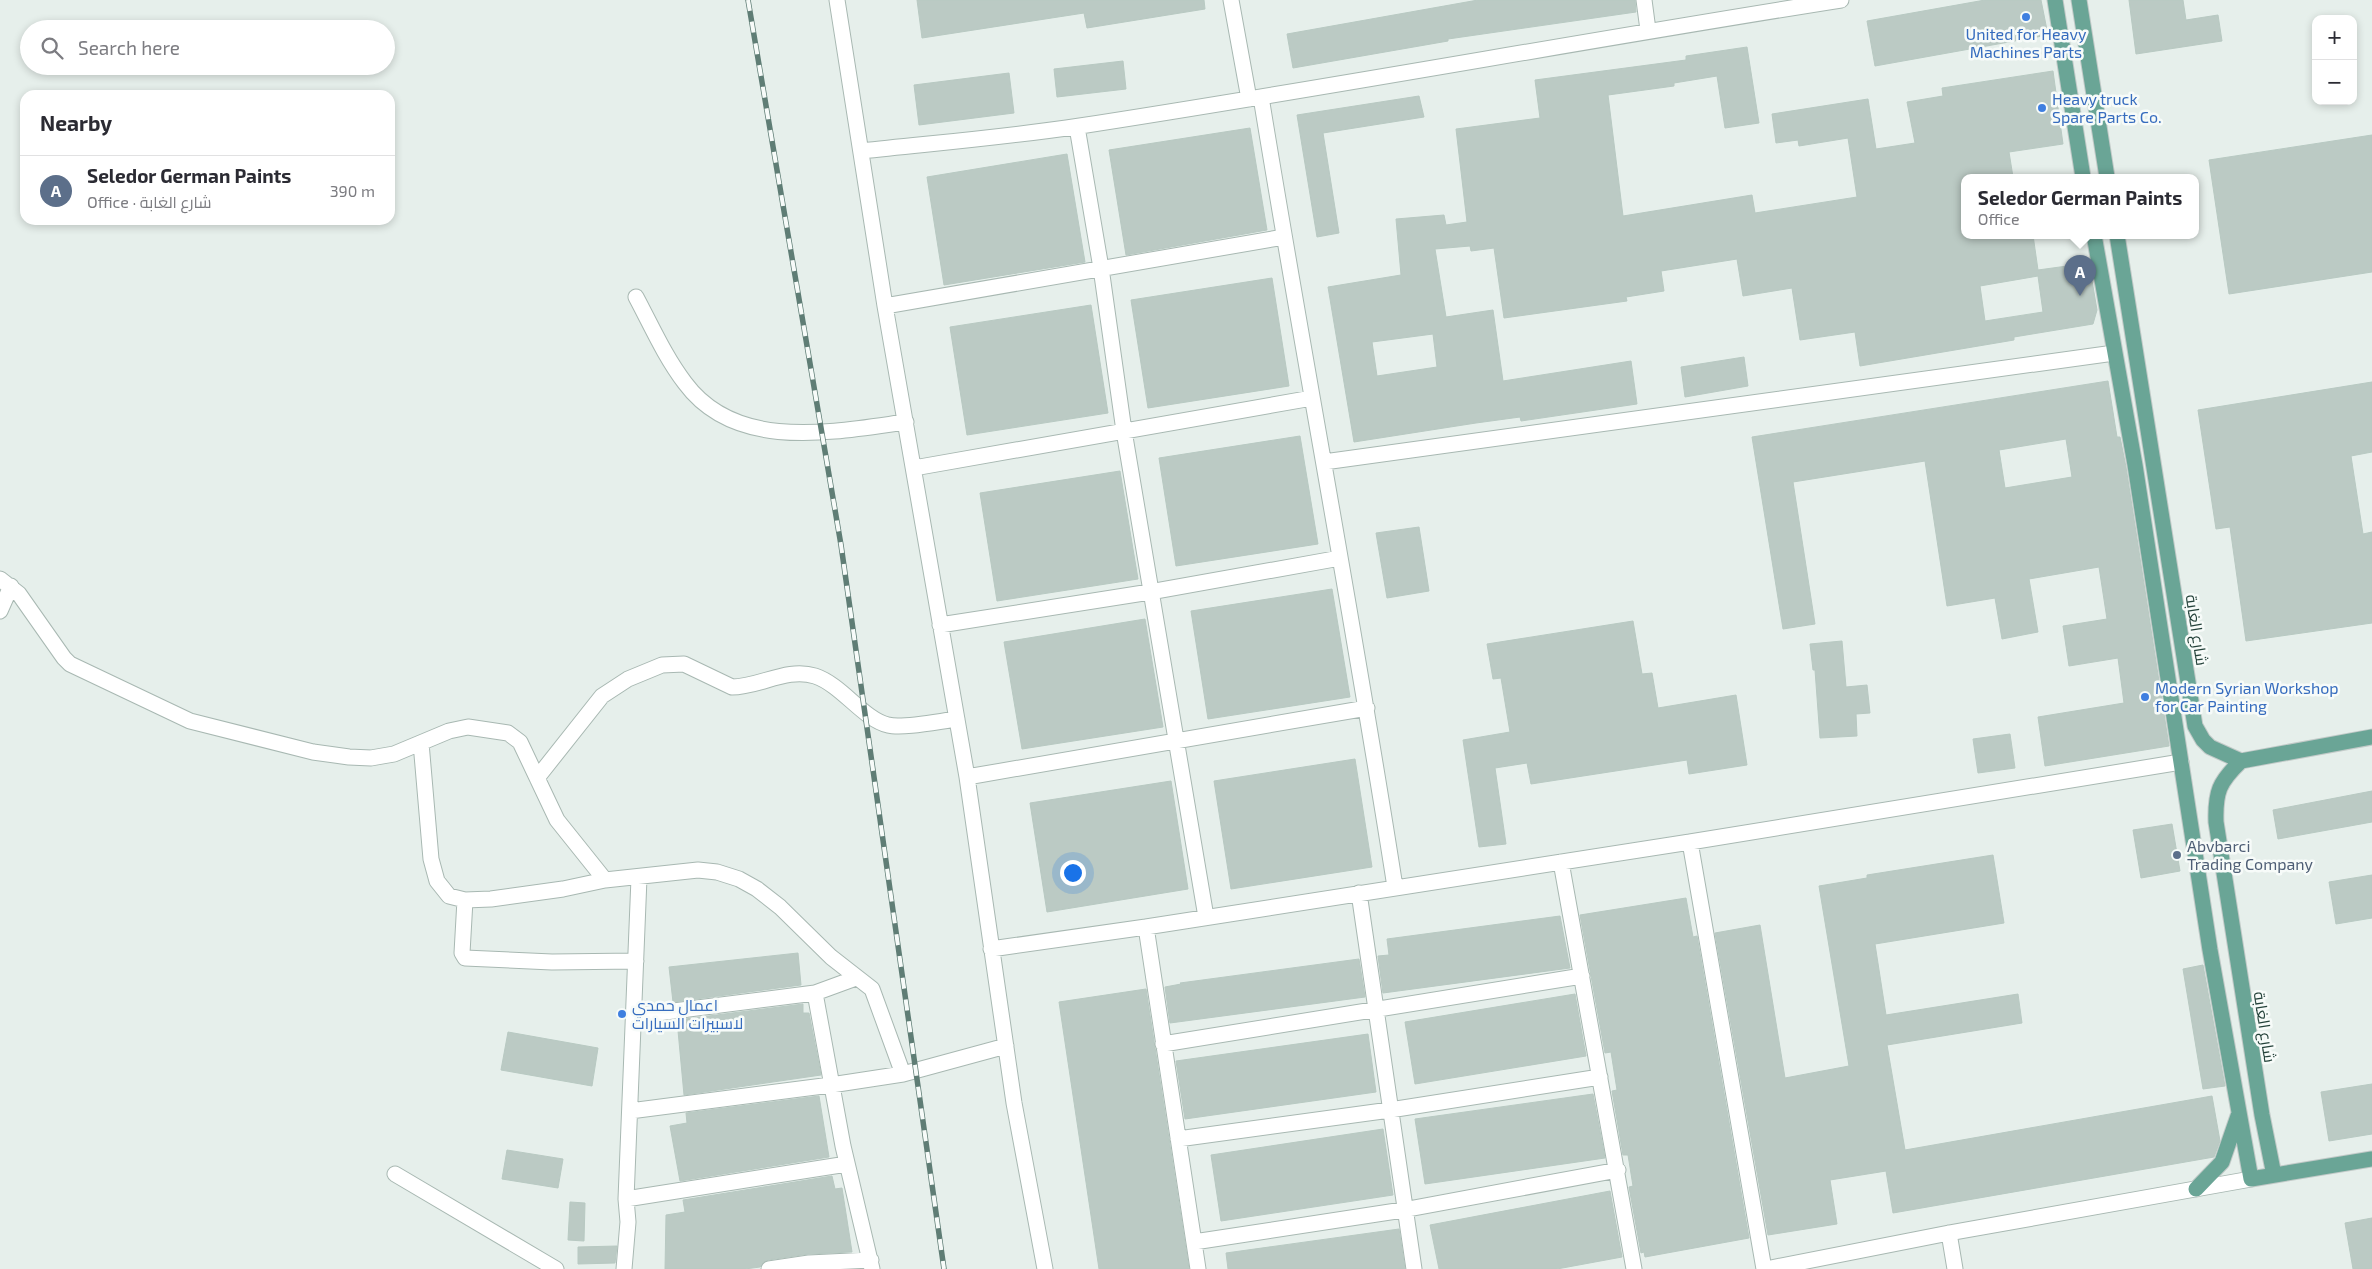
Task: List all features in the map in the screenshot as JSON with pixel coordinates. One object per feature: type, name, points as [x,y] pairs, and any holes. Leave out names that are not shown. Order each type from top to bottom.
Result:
[{"type":"main road","points":[[2055,0],[2083,174]]},
{"type":"main road","points":[[2079,0],[2107,174]]},
{"type":"main road","points":[[2095,239],[2135,465],[2210,950],[2251,1179],[2372,1160]]},
{"type":"main road","name":"شارع الغابة","points":[[2118,239],[2192,717],[2203,740],[2210,747],[2241,761],[2221,783],[2216,806],[2216,822],[2234,946],[2274,1175]]},
{"type":"main road","points":[[2241,761],[2372,737]]},
{"type":"main road","points":[[2210,950],[2234,946]]},
{"type":"main road","points":[[2196,1189],[2222,1162],[2239,1113]]},
{"type":"street","points":[[837,0],[885,306],[967,777],[1014,1103],[1045,1269]]},
{"type":"street","points":[[1231,0],[1255,98],[1284,238],[1367,708],[1395,887]]},
{"type":"street","points":[[1644,0],[1648,30]]},
{"type":"street","points":[[862,151],[1077,127],[1648,30],[1840,0]]},
{"type":"street","points":[[1077,127],[1101,268],[1124,431],[1150,592],[1206,918]]},
{"type":"street","points":[[885,306],[1284,238]]},
{"type":"street","points":[[636,297],[685,384],[697,397],[727,418],[754,428],[779,432],[809,433],[906,422]]},
{"type":"street","points":[[1324,462],[2114,352]]},
{"type":"street","points":[[914,468],[1312,398]]},
{"type":"street","points":[[940,625],[1150,592],[1340,558]]},
{"type":"street","points":[[0,611],[5,582]]},
{"type":"street","points":[[5,582],[70,664],[190,721],[313,752],[370,758],[394,754],[449,731],[468,727],[508,733],[520,742],[557,820],[605,880]]},
{"type":"street","points":[[537,778],[602,696],[628,679],[662,665],[684,664],[732,687],[740,687],[786,675],[814,676],[830,682],[876,720],[889,726],[956,719]]},
{"type":"street","points":[[967,777],[1367,708]]},
{"type":"street","points":[[421,743],[431,859],[437,881],[449,896],[465,900],[564,889],[605,880],[639,878],[698,870],[717,872],[738,879],[758,889],[780,907],[831,958],[874,992],[903,1074]]},
{"type":"street","points":[[992,948],[1206,918],[2181,762]]},
{"type":"street","points":[[1690,842],[1765,1269],[1949,1233],[2251,1179]]},
{"type":"street","points":[[1561,862],[1618,1170],[1634,1269]]},
{"type":"street","points":[[624,1269],[628,1222],[626,1199],[639,878]]},
{"type":"street","points":[[1359,893],[1377,1010],[1403,1210],[1414,1269]]},
{"type":"street","points":[[465,900],[462,952],[465,958],[552,962],[636,961]]},
{"type":"street","points":[[1146,927],[1198,1269]]},
{"type":"street","points":[[1163,1044],[1582,976]]},
{"type":"street","points":[[634,1016],[816,992],[856,978]]},
{"type":"street","points":[[769,1269],[809,1263],[872,1265],[847,1164],[831,1086],[816,992]]},
{"type":"street","points":[[630,1111],[831,1086],[903,1074],[1006,1046]]},
{"type":"street","points":[[1178,1139],[1390,1110],[1600,1077]]},
{"type":"street","points":[[626,1199],[847,1164]]},
{"type":"street","points":[[1194,1242],[1403,1210],[1618,1170]]},
{"type":"street","points":[[395,1174],[556,1269]]},
{"type":"street","points":[[1949,1233],[1955,1269]]},
{"type":"building","points":[[917,0],[1204,0],[1205,9],[1087,28],[1084,13],[922,38]]},
{"type":"building","points":[[1478,0],[1635,0],[1636,12],[1448,39],[1448,41],[1293,68],[1287,34]]},
{"type":"building","points":[[1985,0],[2041,0],[2048,35],[1875,66],[1867,21]]},
{"type":"building","points":[[2129,0],[2183,0],[2186,20],[2218,15],[2222,41],[2136,54]]},
{"type":"building","points":[[1747,47],[1759,123],[1725,128],[1717,76],[1674,83],[1674,86],[1608,95],[1623,216],[1752,195],[1755,213],[1857,197],[1848,138],[1799,146],[1798,140],[1776,143],[1772,114],[1868,99],[1876,149],[1915,143],[1907,102],[1943,96],[1942,88],[2053,71],[2063,144],[2009,152],[2013,174],[1961,174],[1961,239],[2034,239],[2038,270],[2089,263],[2097,310],[2093,324],[2014,337],[2014,340],[1860,366],[1855,332],[1800,340],[1792,288],[1743,296],[1737,259],[1661,271],[1664,291],[1626,297],[1627,301],[1504,318],[1494,248],[1471,251],[1470,246],[1435,249],[1446,317],[1493,310],[1503,381],[1631,361],[1637,404],[1521,421],[1520,417],[1354,442],[1328,287],[1401,275],[1396,219],[1444,215],[1446,225],[1467,222],[1456,129],[1540,118],[1535,80],[1686,60],[1686,56]],"holes":[[[2038,276],[2043,312],[1985,321],[1980,286]],[[1433,334],[1437,367],[1377,376],[1372,342]]]},
{"type":"building","points":[[1123,61],[1126,89],[1057,97],[1054,69]]},
{"type":"building","points":[[1009,73],[1014,113],[919,125],[914,85]]},
{"type":"building","points":[[1419,96],[1424,117],[1323,133],[1339,233],[1317,237],[1297,115]]},
{"type":"building","points":[[1250,128],[1267,230],[1126,255],[1109,150]]},
{"type":"building","points":[[2372,135],[2372,272],[2229,294],[2209,160]]},
{"type":"building","points":[[1067,154],[1085,262],[944,285],[927,177]]},
{"type":"building","points":[[1272,278],[1289,386],[1148,408],[1131,300]]},
{"type":"building","points":[[1091,305],[1108,413],[967,435],[950,327]]},
{"type":"building","points":[[1744,357],[1748,386],[1685,397],[1681,367]]},
{"type":"building","points":[[2108,381],[2117,437],[2120,437],[2126,467],[2169,746],[2045,766],[2038,717],[2124,703],[2118,658],[2069,666],[2063,626],[2107,619],[2099,567],[2029,579],[2038,632],[2002,639],[1995,598],[1947,606],[1925,461],[1793,482],[1815,624],[1783,629],[1752,437]],"holes":[[[2066,439],[2072,477],[2005,488],[1999,450]]]},
{"type":"building","points":[[2372,382],[2372,452],[2351,456],[2363,534],[2372,532],[2372,623],[2246,641],[2230,527],[2216,529],[2198,410]]},
{"type":"building","points":[[1300,436],[1318,544],[1176,566],[1159,458]]},
{"type":"building","points":[[1120,471],[1138,579],[997,601],[980,493]]},
{"type":"building","points":[[1419,527],[1429,591],[1387,598],[1376,533]]},
{"type":"building","points":[[1332,589],[1350,697],[1208,719],[1191,611]]},
{"type":"building","points":[[1145,619],[1163,727],[1022,749],[1004,642]]},
{"type":"building","points":[[1633,621],[1642,674],[1652,673],[1658,708],[1736,695],[1747,765],[1689,774],[1687,760],[1531,784],[1527,763],[1495,768],[1506,844],[1479,847],[1463,740],[1510,732],[1501,678],[1493,679],[1487,644]]},
{"type":"building","points":[[1842,641],[1846,687],[1867,685],[1870,713],[1856,714],[1857,736],[1820,738],[1815,670],[1813,670],[1810,644]]},
{"type":"building","points":[[2010,734],[2015,768],[1978,773],[1973,739]]},
{"type":"building","points":[[1355,759],[1372,867],[1231,889],[1214,781]]},
{"type":"building","points":[[1171,781],[1188,889],[1047,912],[1030,803]]},
{"type":"building","points":[[2372,791],[2372,822],[2278,839],[2273,810]]},
{"type":"building","points":[[2172,824],[2180,871],[2141,878],[2133,830]]},
{"type":"building","points":[[1993,855],[2004,923],[1875,944],[1886,1015],[2018,994],[2022,1023],[1887,1045],[1905,1150],[2212,1096],[2220,1141],[2214,1157],[1893,1213],[1886,1171],[1830,1180],[1837,1224],[1768,1235],[1715,933],[1760,925],[1785,1078],[1849,1066],[1819,886],[1867,878],[1867,875]]},
{"type":"building","points":[[2372,875],[2372,918],[2336,924],[2329,882]]},
{"type":"building","points":[[1686,898],[1693,937],[1697,936],[1749,1238],[1645,1257],[1644,1252],[1641,1253],[1629,1187],[1633,1186],[1628,1155],[1623,1155],[1612,1091],[1617,1090],[1611,1052],[1605,1053],[1580,915]]},
{"type":"building","points":[[1560,916],[1570,968],[1383,993],[1378,956],[1389,955],[1387,939]]},
{"type":"building","points":[[798,953],[801,985],[673,1002],[669,967]]},
{"type":"building","points":[[1359,959],[1365,997],[1170,1023],[1165,987],[1180,983]]},
{"type":"building","points":[[2203,965],[2225,1086],[2203,1089],[2183,969]]},
{"type":"building","points":[[1146,989],[1189,1269],[1099,1269],[1059,1002]]},
{"type":"building","points":[[1575,994],[1586,1056],[1415,1084],[1405,1022]]},
{"type":"building","points":[[803,1004],[803,1013],[809,1013],[821,1075],[684,1095],[677,1020]]},
{"type":"building","points":[[508,1032],[598,1048],[592,1086],[501,1070]]},
{"type":"building","points":[[1368,1034],[1376,1092],[1185,1119],[1176,1061]]},
{"type":"building","points":[[2372,1084],[2372,1134],[2329,1141],[2321,1092]]},
{"type":"building","points":[[1593,1094],[1605,1158],[1425,1184],[1415,1119]]},
{"type":"building","points":[[819,1096],[829,1157],[680,1181],[670,1126],[687,1123],[686,1113]]},
{"type":"building","points":[[1383,1129],[1393,1195],[1221,1221],[1211,1155]]},
{"type":"building","points":[[507,1150],[563,1159],[558,1188],[502,1179]]},
{"type":"building","points":[[832,1176],[835,1189],[842,1188],[852,1252],[808,1254],[768,1260],[760,1267],[745,1269],[665,1269],[666,1215],[685,1212],[683,1200]]},
{"type":"building","points":[[1610,1191],[1622,1257],[1557,1269],[1439,1269],[1430,1225]]},
{"type":"building","points":[[570,1202],[585,1203],[584,1241],[568,1240]]},
{"type":"building","points":[[2372,1218],[2372,1269],[2353,1269],[2345,1223]]},
{"type":"building","points":[[1399,1229],[1405,1269],[1228,1269],[1226,1253]]},
{"type":"building","points":[[617,1246],[615,1263],[578,1264],[578,1247]]},
{"type":"railway","points":[[748,0],[841,545],[944,1269]]},
{"type":"place","name":"United for Heavy Machines Parts","points":[[2026,17]]},
{"type":"place","name":"Heavy truck Spare Parts Co.","points":[[2042,108]]},
{"type":"place","name":"Seledor German Paints","points":[[2080,296]]},
{"type":"place","name":"Modern Syrian Workshop for Car Painting","points":[[2145,697]]},
{"type":"place","name":"Abvbarci Trading Company","points":[[2177,855]]},
{"type":"place","name":"اعمال حمدي لاسبيرات السيارات","points":[[622,1014]]}]
